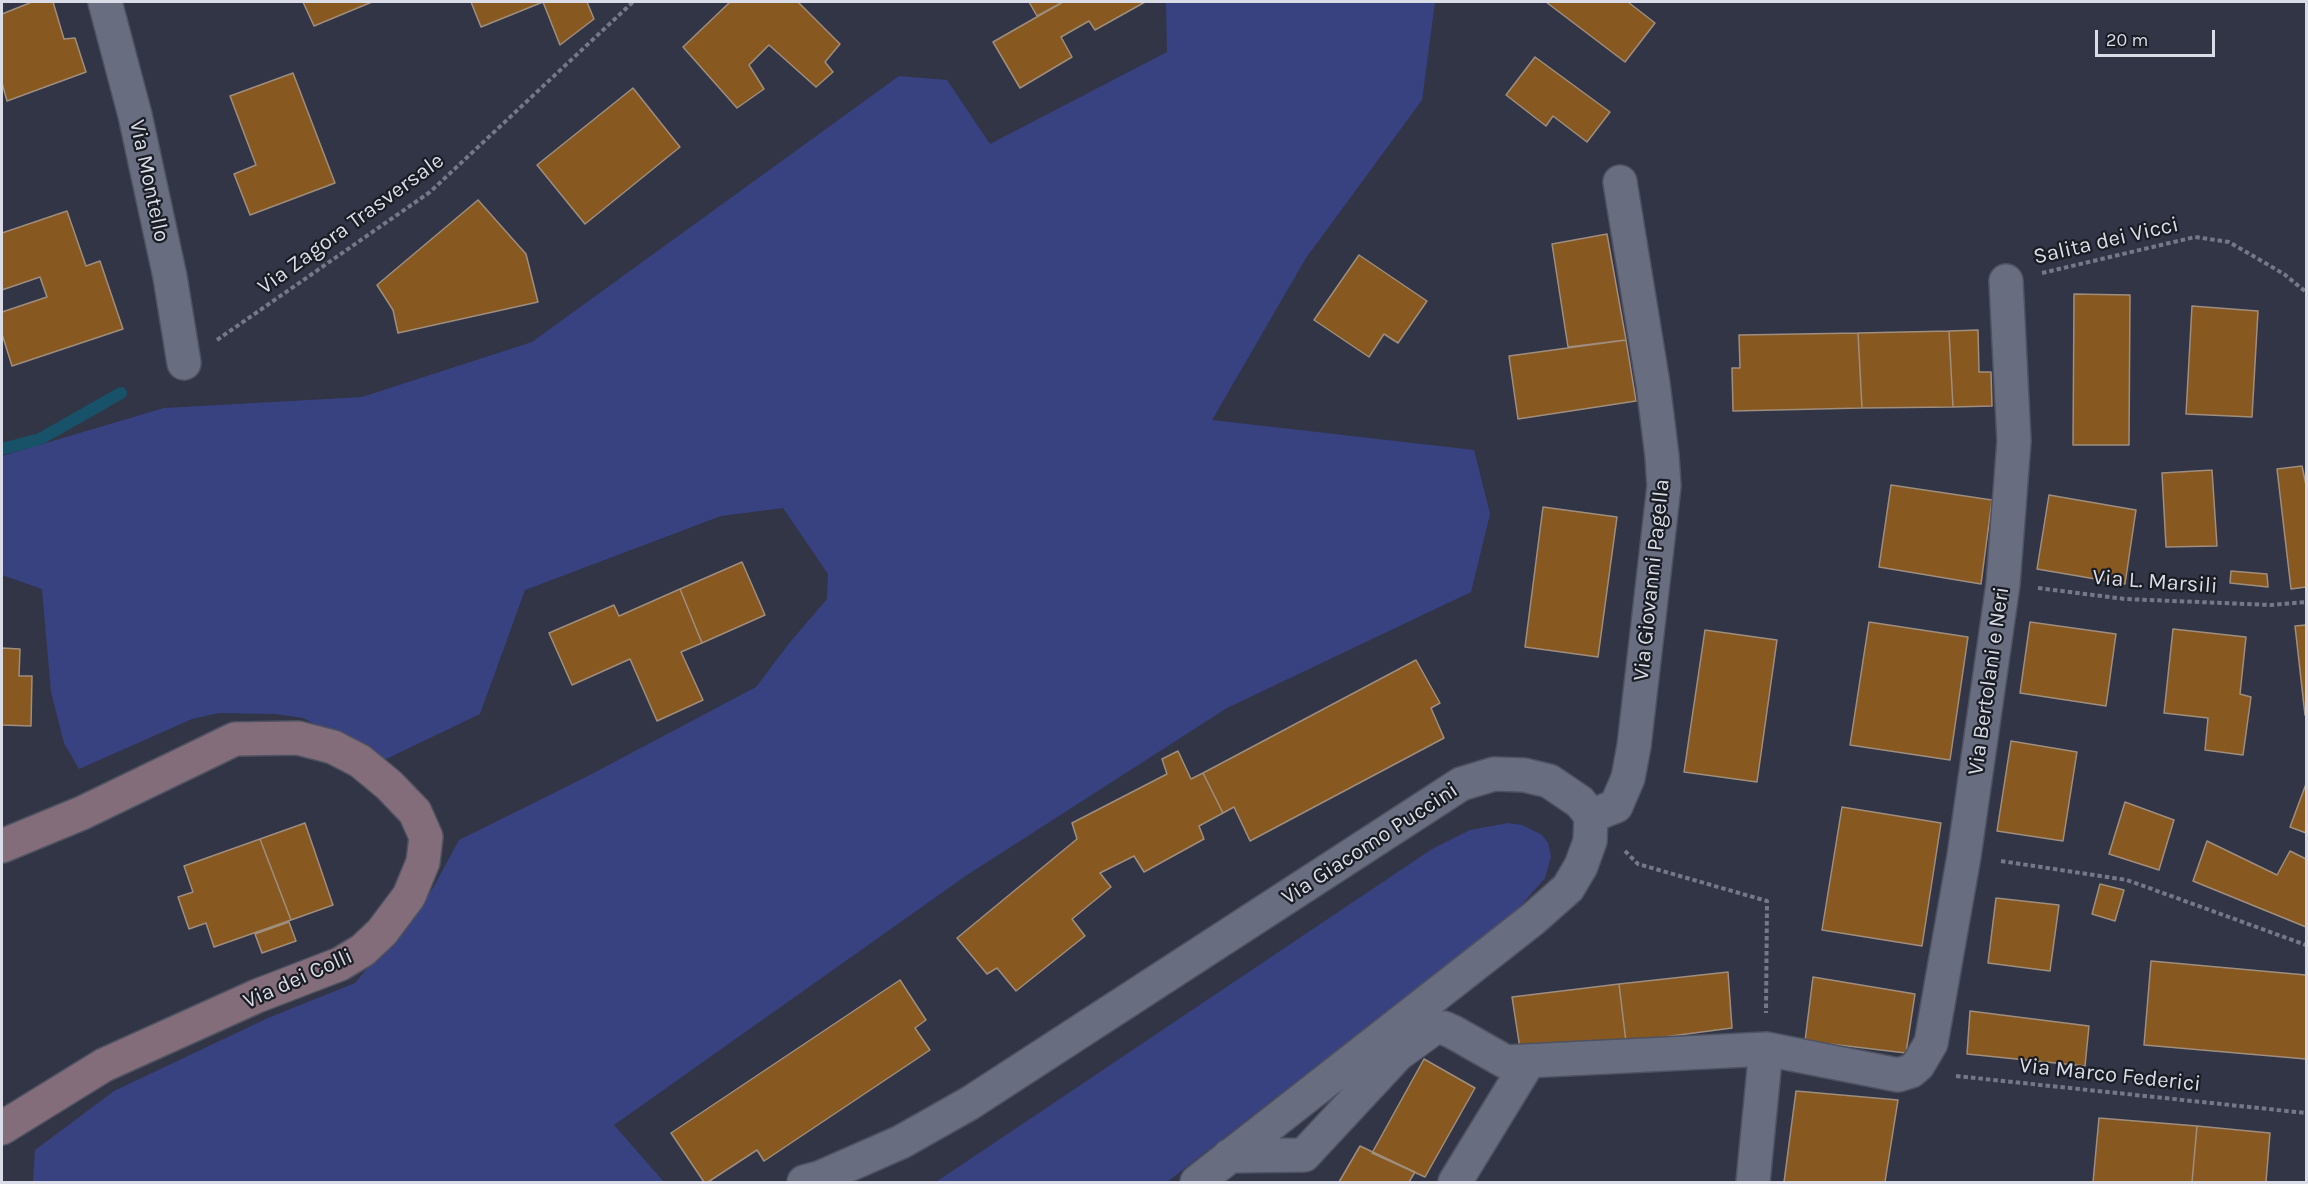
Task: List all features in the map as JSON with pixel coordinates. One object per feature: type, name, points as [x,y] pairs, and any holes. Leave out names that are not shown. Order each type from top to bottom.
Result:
[{"type":"street","name":"Via Montello","points":[[105,2],[135,115],[170,277],[184,363]]},
{"type":"street","name":"Via Giovanni Pagella","points":[[1591,816],[1616,806],[1628,778],[1634,746],[1664,486],[1653,384],[1620,182]]},
{"type":"street","name":"Via Bertolani e Neri","points":[[1911,1071],[1925,1056],[1931,1043],[1964,856],[2003,584],[2014,441],[2006,281]]},
{"type":"street","name":"Via dei Colli","points":[[2,846],[82,813],[235,739],[298,738],[333,747],[360,762],[389,785],[415,812],[426,837],[423,862],[409,896],[382,932],[363,950],[340,964],[257,996],[104,1065],[2,1128]]},
{"type":"street","name":"Via Giacomo Puccini","points":[[804,1182],[819,1178],[901,1142],[969,1103],[1461,784],[1494,774],[1524,775],[1549,781],[1580,802],[1591,816]]},
{"type":"street","points":[[1197,1182],[1533,919],[1568,888],[1581,866],[1590,841],[1591,816]]},
{"type":"street","points":[[1229,1156],[1304,1155],[1398,1054],[1434,1028],[1444,1028],[1453,1032],[1506,1062],[1766,1049],[1898,1075],[1911,1071]]},
{"type":"street","points":[[1753,1182],[1766,1049]]},
{"type":"street","points":[[1455,1182],[1529,1061]]},
{"type":"path","name":"Via Zagora Trasversale","points":[[184,363],[430,192],[633,2]]},
{"type":"path","name":"Salita dei Vicci","points":[[2006,281],[2195,237],[2229,242],[2284,274],[2307,292]]},
{"type":"path","name":"Via L. Marsili","points":[[2003,584],[2125,599],[2271,605],[2307,602]]},
{"type":"path","points":[[1591,816],[1638,864],[1767,901],[1766,1049]]},
{"type":"path","points":[[1964,856],[2127,880],[2307,945]]},
{"type":"path","name":"Via Marco Federici","points":[[1911,1071],[2307,1113]]},
{"type":"shaded area","points":[[1166,2],[1435,2],[1422,100],[1306,258],[1212,420],[1474,450],[1490,514],[1471,592],[1227,708],[967,875],[614,1125],[664,1182],[33,1182],[35,1150],[114,1091],[268,1018],[355,983],[433,888],[459,840],[586,777],[756,687],[827,599],[828,574],[783,508],[721,516],[525,590],[480,714],[384,760],[303,718],[275,714],[219,713],[192,719],[79,769],[64,743],[51,692],[42,589],[2,575],[2,456],[164,408],[362,397],[532,342],[899,76],[947,80],[990,144],[1167,52]]},
{"type":"shaded area","points":[[1508,823],[1522,825],[1542,835],[1548,843],[1551,857],[1545,878],[1517,910],[1167,1182],[936,1182],[1432,849],[1470,830]]},
{"type":"building","points":[[32,2],[53,2],[64,39],[75,38],[86,72],[7,101],[2,83],[2,14]]},
{"type":"building","points":[[303,2],[372,2],[314,26]]},
{"type":"building","points":[[471,2],[543,2],[481,27]]},
{"type":"building","points":[[543,2],[587,2],[594,19],[560,45]]},
{"type":"building","points":[[730,2],[798,2],[840,44],[825,62],[833,72],[816,87],[769,45],[749,65],[764,89],[737,108],[683,47]]},
{"type":"building","points":[[1029,2],[1063,2],[1037,16]]},
{"type":"building","points":[[1063,2],[1145,2],[1095,30],[1089,21],[1061,37],[1072,57],[1020,88],[993,42]]},
{"type":"building","points":[[1546,2],[1628,2],[1655,23],[1625,62]]},
{"type":"building","points":[[1535,57],[1610,112],[1587,142],[1553,116],[1546,126],[1506,95]]},
{"type":"building","points":[[293,73],[335,183],[250,215],[234,174],[256,165],[230,96]]},
{"type":"building","points":[[633,88],[680,147],[585,224],[537,165]]},
{"type":"building","points":[[478,200],[526,254],[538,302],[398,333],[393,310],[377,285]]},
{"type":"building","points":[[67,211],[86,266],[100,261],[123,329],[12,366],[2,334],[2,312],[47,297],[40,277],[2,290],[2,233]]},
{"type":"building","points":[[1607,234],[1626,340],[1568,347],[1552,244]]},
{"type":"building","points":[[1359,255],[1427,301],[1398,343],[1384,334],[1369,357],[1314,320]]},
{"type":"building","points":[[2074,294],[2130,295],[2129,445],[2073,445]]},
{"type":"building","points":[[2192,306],[2258,311],[2252,417],[2186,414]]},
{"type":"building","points":[[1978,330],[1979,372],[1991,372],[1992,406],[1953,407],[1949,331]]},
{"type":"building","points":[[1949,331],[1953,407],[1862,408],[1858,333]]},
{"type":"building","points":[[1858,333],[1862,408],[1733,411],[1732,368],[1740,368],[1739,335]]},
{"type":"building","points":[[1626,340],[1636,401],[1518,419],[1509,356]]},
{"type":"building","points":[[2302,466],[2306,485],[2306,587],[2291,589],[2277,469]]},
{"type":"building","points":[[2212,470],[2217,546],[2166,547],[2162,473]]},
{"type":"building","points":[[1891,485],[1992,500],[1981,584],[1879,567]]},
{"type":"building","points":[[2049,495],[2136,510],[2125,584],[2037,569]]},
{"type":"building","points":[[1543,507],[1617,517],[1598,657],[1525,647]]},
{"type":"building","points":[[742,562],[765,615],[702,643],[680,589]]},
{"type":"building","points":[[2231,571],[2267,574],[2268,587],[2230,583]]},
{"type":"building","points":[[680,589],[702,643],[681,652],[703,700],[657,721],[630,659],[572,685],[549,633],[614,605],[619,616]]},
{"type":"building","points":[[1869,622],[1968,637],[1950,760],[1850,745]]},
{"type":"building","points":[[2030,622],[2116,634],[2106,706],[2020,693]]},
{"type":"building","points":[[2306,625],[2306,714],[2305,715],[2295,626]]},
{"type":"building","points":[[2173,629],[2246,637],[2240,694],[2251,697],[2243,755],[2205,750],[2208,718],[2164,713]]},
{"type":"building","points":[[1705,630],[1777,640],[1757,782],[1684,772]]},
{"type":"building","points":[[2,648],[20,649],[19,676],[32,676],[31,726],[2,725]]},
{"type":"building","points":[[1416,660],[1440,703],[1431,708],[1444,738],[1250,841],[1234,807],[1223,813],[1203,773]]},
{"type":"building","points":[[2011,741],[2077,752],[2063,841],[1997,831]]},
{"type":"building","points":[[1178,751],[1191,779],[1203,773],[1223,813],[1199,826],[1204,839],[1144,872],[1134,856],[1100,873],[1111,887],[1072,919],[1085,936],[1016,991],[997,968],[987,974],[957,938],[1077,839],[1072,823],[1167,774],[1162,759]]},
{"type":"building","points":[[2306,784],[2306,833],[2290,827]]},
{"type":"building","points":[[2125,802],[2174,820],[2159,870],[2109,854]]},
{"type":"building","points":[[1842,807],[1941,823],[1922,946],[1822,930]]},
{"type":"building","points":[[305,823],[333,905],[291,920],[260,839]]},
{"type":"building","points":[[260,839],[291,920],[214,947],[206,923],[189,929],[178,897],[193,892],[184,866]]},
{"type":"building","points":[[2207,841],[2277,875],[2290,851],[2306,859],[2306,927],[2193,881]]},
{"type":"building","points":[[2100,884],[2124,890],[2115,921],[2092,914]]},
{"type":"building","points":[[1996,898],[2059,905],[2050,971],[1988,963]]},
{"type":"building","points":[[289,922],[296,941],[262,953],[255,934]]},
{"type":"building","points":[[2151,961],[2306,975],[2306,1059],[2144,1045]]},
{"type":"building","points":[[1728,972],[1732,1028],[1626,1042],[1619,984]]},
{"type":"building","points":[[1813,977],[1915,994],[1906,1053],[1805,1041]]},
{"type":"building","points":[[900,980],[926,1020],[915,1028],[930,1050],[764,1161],[757,1150],[708,1182],[704,1182],[671,1133]]},
{"type":"building","points":[[1619,984],[1626,1042],[1521,1055],[1512,997]]},
{"type":"building","points":[[1970,1011],[2089,1026],[2085,1066],[1967,1054]]},
{"type":"building","points":[[1424,1059],[1475,1088],[1425,1177],[1372,1153]]},
{"type":"building","points":[[1796,1091],[1898,1100],[1885,1182],[1784,1182]]},
{"type":"building","points":[[2099,1118],[2197,1126],[2192,1182],[2093,1182]]},
{"type":"building","points":[[2197,1126],[2270,1133],[2266,1182],[2192,1182]]},
{"type":"building","points":[[1360,1146],[1415,1172],[1409,1182],[1339,1182]]},
{"type":"waterway","points":[[2,449],[40,439],[121,393]]}]
